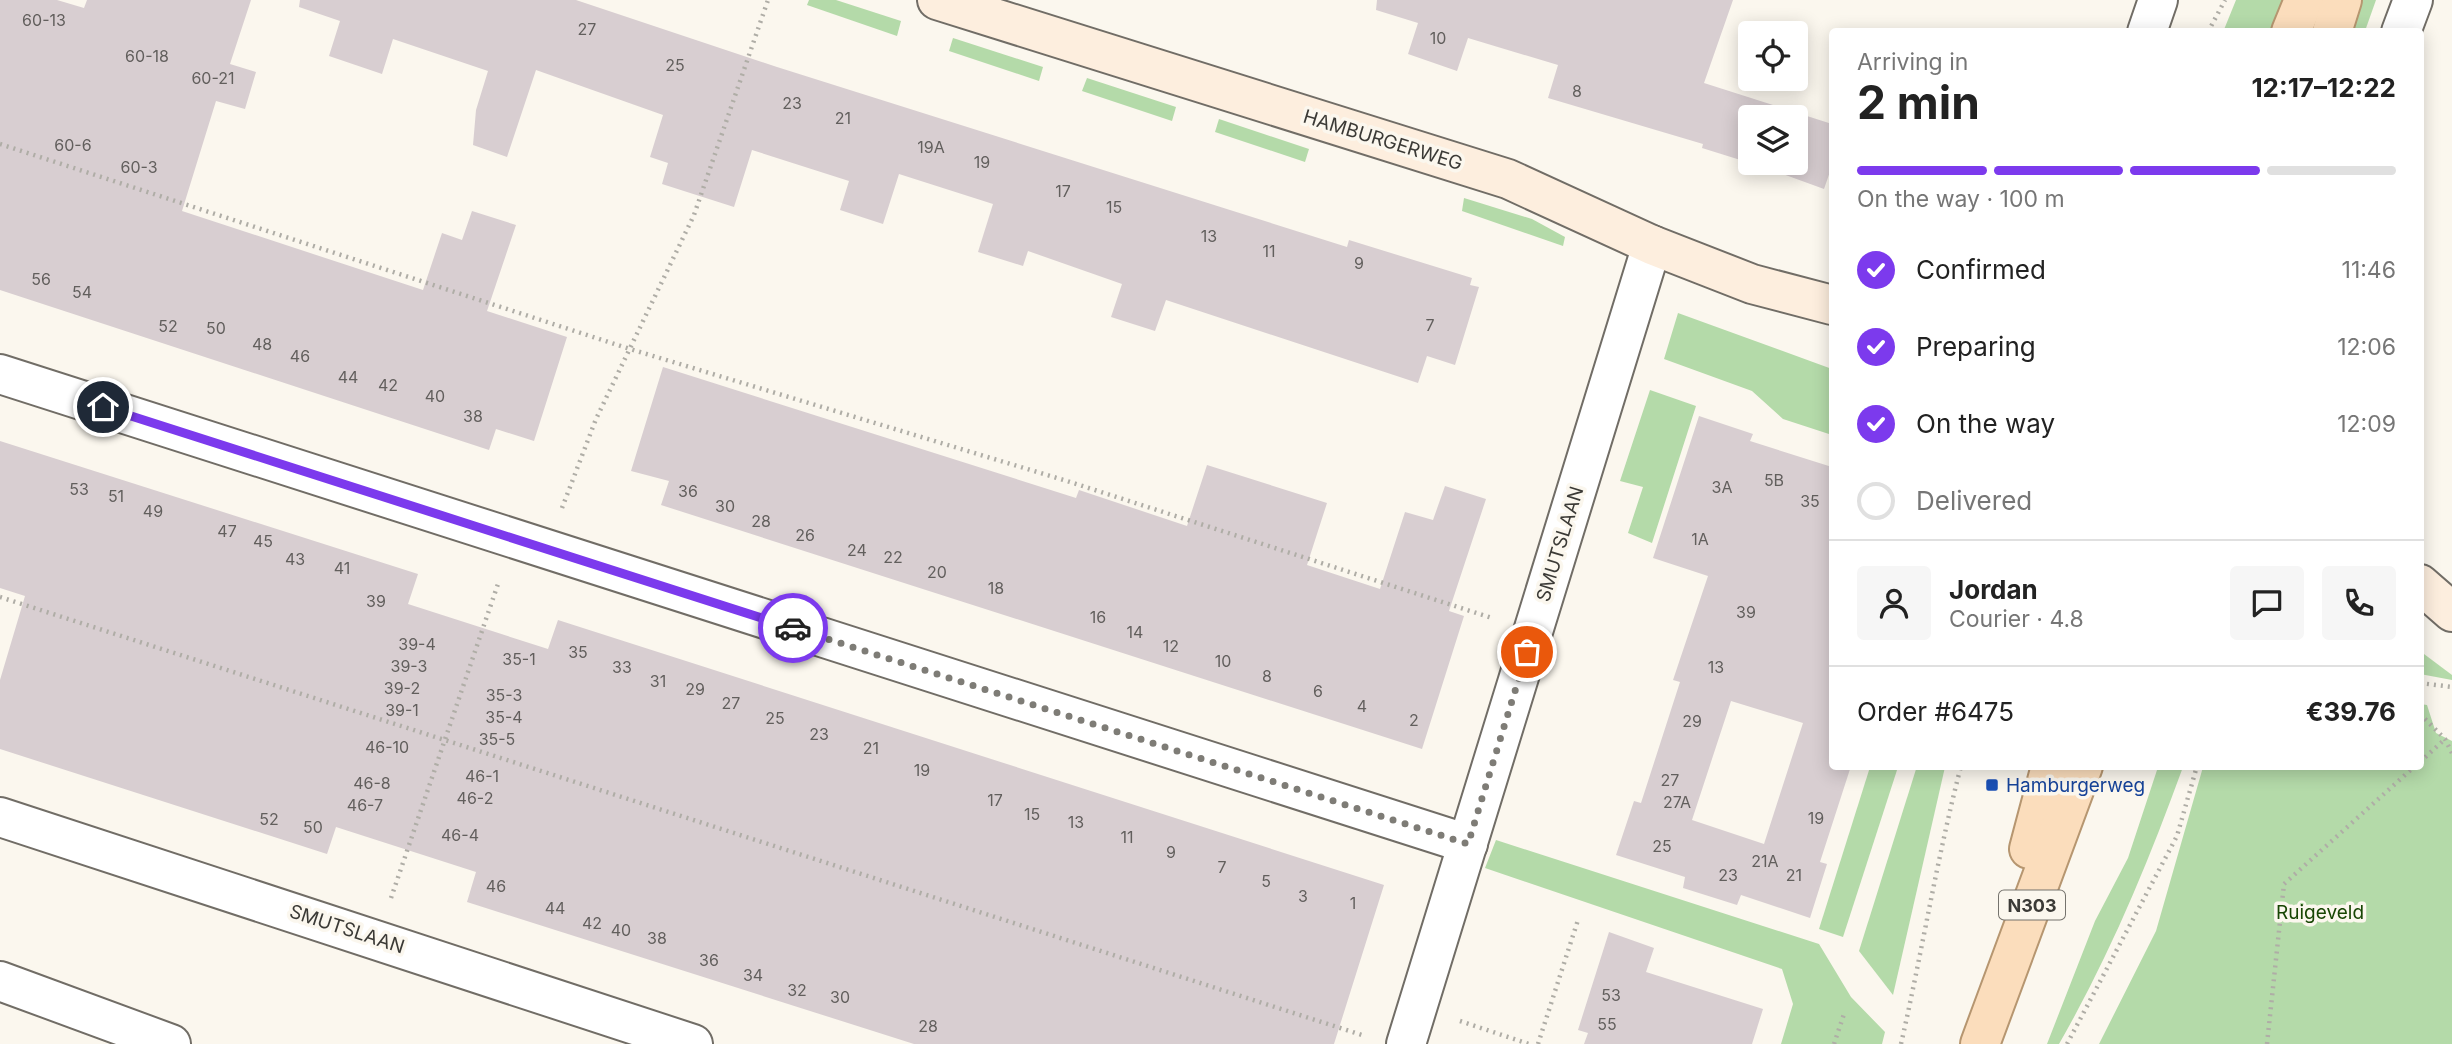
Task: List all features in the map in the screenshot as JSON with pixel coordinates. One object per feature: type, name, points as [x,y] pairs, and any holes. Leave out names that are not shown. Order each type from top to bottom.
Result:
[{"type":"main road","points":[[2293,28],[2304,0]]},
{"type":"main road","points":[[2333,28],[2342,0]]},
{"type":"main road","name":"N303","points":[[1979,1044],[2050,770]]},
{"type":"main road","name":"N303","points":[[1979,1044],[2082,770]]},
{"type":"street","name":"HAMBURGERWEG","points":[[937,0],[1508,179],[1652,245],[1752,284],[1828,307]]},
{"type":"street","points":[[2148,28],[2158,0]]},
{"type":"street","points":[[2402,28],[2413,0]]},
{"type":"street","name":"SMUTSLAAN","points":[[1391,1042],[1418,1007],[1652,245]]},
{"type":"street","points":[[0,374],[1468,844]]},
{"type":"street","points":[[2424,588],[2452,612]]},
{"type":"street","points":[[2424,624],[2452,635]]},
{"type":"street","name":"SMUTSLAAN","points":[[0,817],[378,938],[693,1044]]},
{"type":"street","points":[[0,981],[171,1044]]},
{"type":"path","points":[[378,938],[513,539],[557,522],[596,419],[694,215],[768,0]]},
{"type":"path","points":[[2210,28],[2225,0]]},
{"type":"path","points":[[0,144],[630,349],[1067,481],[1533,631]]},
{"type":"path","points":[[0,597],[1391,1042]]},
{"type":"path","points":[[2424,684],[2452,687]]},
{"type":"path","points":[[2424,719],[2445,739],[2452,753]]},
{"type":"path","points":[[2424,758],[2445,739]]},
{"type":"path","points":[[1901,1044],[1927,933],[1944,831],[1960,770]]},
{"type":"path","points":[[2067,1044],[2177,836],[2196,770]]},
{"type":"path","points":[[2267,1044],[2284,884],[2411,770]]},
{"type":"path","points":[[1538,1044],[1578,920]]},
{"type":"path","points":[[1418,1007],[1529,1044]]},
{"type":"path","points":[[1834,1044],[1845,1011]]},
{"type":"green space","points":[[809,0],[836,0],[901,21],[897,36],[807,5]]},
{"type":"green space","points":[[2236,0],[2289,0],[2277,28],[2225,28]]},
{"type":"green space","points":[[2354,0],[2376,0],[2366,28],[2345,28]]},
{"type":"green space","points":[[953,38],[1043,67],[1039,81],[949,51]]},
{"type":"green space","points":[[1087,78],[1176,107],[1172,121],[1082,91]]},
{"type":"green space","points":[[1219,119],[1309,149],[1305,162],[1215,132]]},
{"type":"green space","points":[[1464,198],[1532,219],[1565,237],[1563,246],[1462,211]]},
{"type":"green space","points":[[1678,313],[1829,368],[1829,434],[1783,419],[1752,391],[1664,359]]},
{"type":"green space","points":[[1650,390],[1696,406],[1652,543],[1628,533],[1643,487],[1620,481]]},
{"type":"green space","points":[[2424,654],[2452,675],[2452,680],[2424,675]]},
{"type":"green space","name":"Ruigeveld","points":[[2424,705],[2427,705],[2436,733],[2452,741],[2452,1044],[2099,1044],[2156,931],[2202,770],[2424,770]]},
{"type":"green space","points":[[1869,770],[1897,770],[1843,937],[1819,929]]},
{"type":"green space","points":[[1916,770],[1944,770],[1893,995],[1859,951]]},
{"type":"green space","points":[[2157,770],[2182,770],[2142,873],[2095,977],[2059,1044],[2047,1044],[2095,921],[2128,858]]},
{"type":"green space","points":[[1496,840],[1819,944],[1851,997],[1885,1032],[1882,1044],[1781,1044],[1793,1004],[1782,969],[1485,868]]},
{"type":"building","points":[[0,0],[57,0],[84,8],[87,0],[251,0],[230,64],[256,72],[245,109],[216,101],[182,211],[423,290],[442,233],[462,240],[472,211],[516,225],[487,311],[567,337],[534,441],[496,429],[489,450],[0,290]]},
{"type":"building","points":[[300,0],[576,0],[777,67],[1347,247],[1349,240],[1472,278],[1470,285],[1479,287],[1455,365],[1427,356],[1418,383],[1166,300],[1155,331],[1111,317],[1122,284],[1028,251],[1023,266],[978,252],[993,204],[899,174],[883,224],[840,210],[849,181],[752,150],[734,207],[662,184],[668,163],[650,157],[663,115],[536,70],[507,157],[473,145],[476,110],[488,71],[393,39],[382,74],[329,56],[340,21],[299,7]]},
{"type":"building","points":[[1377,0],[1733,0],[1704,83],[1773,105],[1738,105],[1738,159],[1702,148],[1703,144],[1548,98],[1558,65],[1468,38],[1457,71],[1408,54],[1418,23],[1376,10]]},
{"type":"building","points":[[1808,116],[1829,123],[1829,175],[1824,189],[1786,175],[1808,175]]},
{"type":"building","points":[[663,367],[1076,498],[1079,490],[1187,526],[1207,465],[1327,503],[1307,565],[1380,589],[1405,512],[1433,520],[1445,486],[1486,499],[1449,611],[1464,616],[1422,749],[661,505],[669,481],[631,471]]},
{"type":"building","points":[[1699,416],[1753,434],[1750,441],[1829,466],[1829,770],[1850,770],[1820,862],[1827,864],[1810,918],[1741,895],[1737,905],[1683,888],[1685,877],[1616,855],[1634,801],[1641,803],[1680,682],[1673,680],[1708,576],[1653,558]],"holes":[[[1731,701],[1803,723],[1764,844],[1692,820]]]},
{"type":"building","points":[[0,441],[418,574],[408,604],[548,649],[558,620],[1384,885],[1334,1044],[914,1044],[467,902],[476,872],[336,827],[327,854],[0,749],[0,680],[25,596],[0,588]]},
{"type":"building","points":[[1609,932],[1654,948],[1646,972],[1763,1009],[1752,1044],[1584,1044],[1588,1033],[1578,1030]]},
{"type":"way so far","points":[[793,628],[1468,844],[1527,652]]},
{"type":"place","name":"Hamburgerweg","points":[[1992,785]]},
{"type":"route","points":[[103,407],[793,628]]}]
